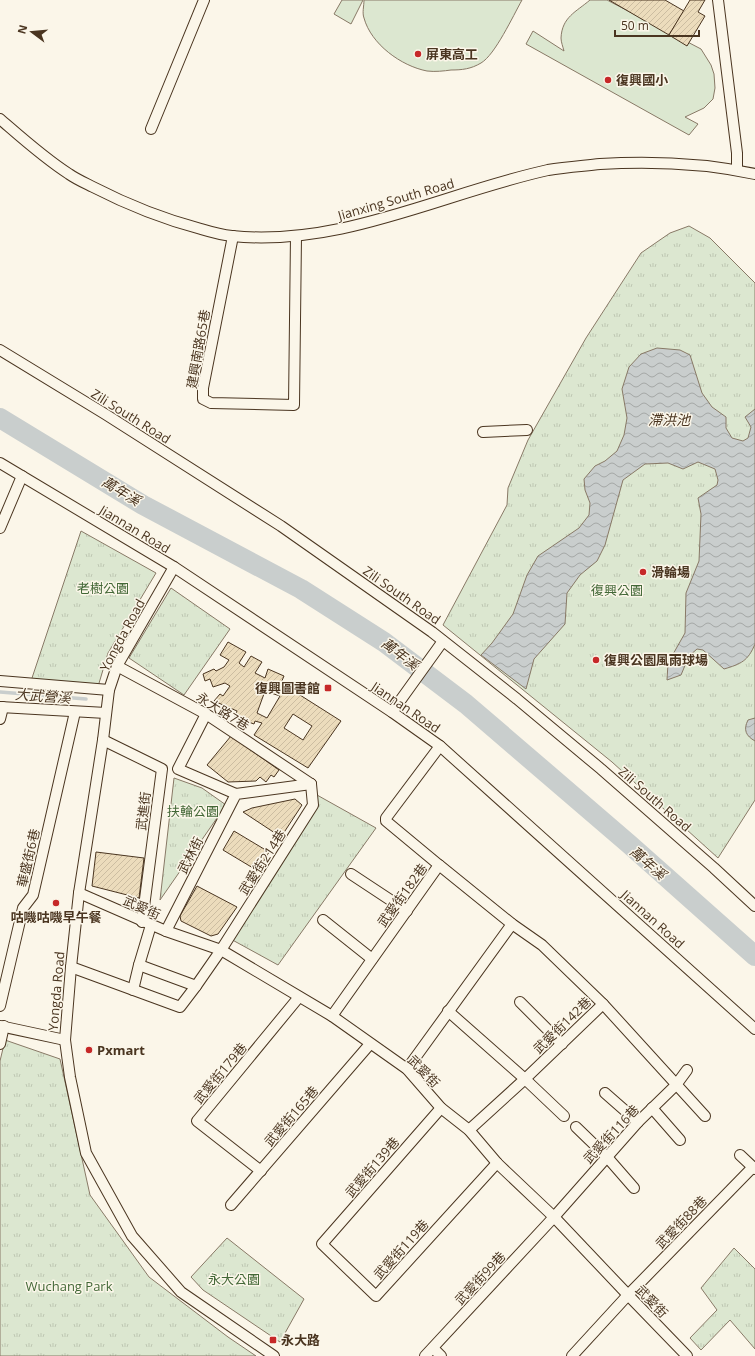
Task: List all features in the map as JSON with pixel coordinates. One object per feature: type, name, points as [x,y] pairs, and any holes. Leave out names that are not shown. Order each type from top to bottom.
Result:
[{"type":"street","points":[[151,128],[204,0]]},
{"type":"street","points":[[718,0],[737,153],[737,170]]},
{"type":"street","name":"Jianxing South Road","points":[[0,118],[58,166],[71,175],[112,197],[171,221],[233,236],[296,236],[359,226],[517,178],[550,170],[580,166],[621,163],[669,163],[737,170],[755,174]]},
{"type":"street","name":"建興南路65巷","points":[[233,236],[202,399],[211,403],[294,405],[296,236]]},
{"type":"street","name":"Zili South Road","points":[[0,350],[105,414],[281,526],[443,641],[517,699],[607,774],[755,906]]},
{"type":"street","points":[[483,432],[527,430]]},
{"type":"street","name":"Jiannan Road","points":[[0,463],[174,567],[392,712],[440,746],[755,1029]]},
{"type":"street","points":[[0,528],[22,476]]},
{"type":"street","name":"Yongda Road","points":[[174,567],[117,666],[109,690],[103,740],[79,893],[65,1040],[70,1077],[86,1153],[132,1236],[182,1292],[274,1356]]},
{"type":"street","points":[[392,712],[443,641]]},
{"type":"street","name":"永大路7巷","points":[[117,666],[206,714],[311,784]]},
{"type":"street","points":[[0,681],[109,690]]},
{"type":"street","points":[[0,719],[2,707],[106,713]]},
{"type":"street","name":"華盛街6巷","points":[[0,1006],[23,908],[33,895],[76,712]]},
{"type":"street","points":[[178,769],[206,714]]},
{"type":"street","points":[[103,740],[162,769],[178,769],[236,794],[311,784]]},
{"type":"street","points":[[439,865],[386,821],[386,818],[440,746]]},
{"type":"street","name":"武進街","points":[[133,990],[147,924],[162,769]]},
{"type":"street","name":"武愛街214巷","points":[[133,990],[180,1007],[221,950],[313,806],[311,784]]},
{"type":"street","name":"武林街","points":[[166,932],[236,794]]},
{"type":"street","name":"武愛街182巷","points":[[332,1016],[439,865],[512,924]]},
{"type":"street","points":[[351,874],[407,911]]},
{"type":"street","name":"武愛街","points":[[79,893],[166,932],[221,950],[332,1016],[407,1069],[441,1108],[469,1130],[496,1163],[554,1217],[687,1356]]},
{"type":"street","points":[[323,920],[372,959]]},
{"type":"street","points":[[407,1069],[512,924]]},
{"type":"street","name":"武愛街142巷","points":[[469,1130],[525,1079],[603,1004],[542,945],[512,924]]},
{"type":"street","points":[[139,965],[196,986]]},
{"type":"street","points":[[71,967],[133,990]]},
{"type":"street","name":"武愛街179巷","points":[[261,1170],[197,1120],[299,997]]},
{"type":"street","points":[[520,1002],[562,1044]]},
{"type":"street","points":[[603,1004],[705,1116]]},
{"type":"street","points":[[448,1012],[525,1079],[564,1116]]},
{"type":"street","points":[[0,1044],[2,1026],[65,1040]]},
{"type":"street","name":"武愛街165巷","points":[[231,1205],[370,1044]]},
{"type":"street","name":"武愛街116巷","points":[[554,1217],[638,1122],[676,1085],[687,1070]]},
{"type":"street","points":[[604,1093],[638,1122]]},
{"type":"street","name":"武愛街139巷","points":[[322,1244],[441,1108]]},
{"type":"street","points":[[652,1108],[680,1140]]},
{"type":"street","points":[[576,1127],[607,1157],[634,1188]]},
{"type":"street","points":[[740,1155],[754,1168]]},
{"type":"street","name":"武愛街119巷","points":[[322,1244],[376,1296],[496,1163]]},
{"type":"street","name":"武愛街88巷","points":[[572,1356],[628,1295],[754,1168]]},
{"type":"street","name":"武愛街99巷","points":[[425,1356],[554,1217]]},
{"type":"street","points":[[433,1348],[441,1356]]},
{"type":"green space","points":[[342,0],[363,0],[351,24],[334,14]]},
{"type":"green space","points":[[364,0],[522,0],[498,44],[481,63],[466,69],[427,71],[397,59],[380,45],[373,37],[364,18]]},
{"type":"green space","points":[[590,0],[607,0],[701,49],[711,65],[714,74],[715,88],[713,99],[704,108],[685,117],[698,124],[689,135],[526,44],[533,31],[564,51],[561,38],[564,25],[575,12]]},
{"type":"green space","name":"復興公園","points":[[689,226],[710,238],[755,283],[755,800],[718,858],[612,762],[443,625],[507,505],[508,488],[528,440],[586,338],[641,253],[670,233]]},
{"type":"green space","name":"老樹公園","points":[[81,531],[156,573],[108,653],[97,690],[31,681]]},
{"type":"green space","points":[[171,588],[230,629],[184,695],[129,658]]},
{"type":"green space","name":"扶輪公園","points":[[174,778],[202,788],[226,805],[160,900]]},
{"type":"green space","points":[[317,795],[376,828],[278,965],[227,937]]},
{"type":"green space","name":"Wuchang Park","points":[[5,1040],[60,1059],[90,1195],[149,1277],[228,1337],[256,1356],[0,1356],[0,1061]]},
{"type":"green space","name":"永大公園","points":[[227,1238],[304,1299],[280,1342],[203,1290],[191,1277]]},
{"type":"green space","points":[[734,1248],[755,1269],[755,1349],[730,1320],[701,1350],[690,1338],[717,1310],[701,1288]]},
{"type":"water","name":"滯洪池","points":[[657,348],[680,350],[690,355],[702,393],[712,407],[726,417],[726,428],[732,438],[743,441],[748,438],[751,427],[745,417],[755,409],[755,644],[747,658],[724,669],[703,650],[697,649],[689,656],[681,675],[667,680],[668,663],[685,633],[686,593],[699,561],[701,514],[698,498],[717,485],[718,480],[715,469],[698,462],[683,469],[668,463],[645,464],[623,480],[605,545],[597,561],[580,575],[567,593],[565,624],[534,659],[526,689],[481,655],[492,643],[513,614],[527,575],[538,556],[579,528],[589,515],[590,503],[585,490],[584,479],[595,466],[605,461],[617,451],[624,435],[627,418],[622,389],[629,367],[641,354]]},
{"type":"water","points":[[755,718],[755,741],[749,737],[746,732],[746,724],[748,720]]},
{"type":"building","points":[[609,0],[665,0],[684,11],[669,35]]},
{"type":"building","points":[[690,0],[705,0],[698,12],[705,16],[687,46],[669,35]]},
{"type":"building","points":[[228,642],[246,652],[239,663],[244,667],[251,656],[262,662],[255,673],[265,678],[268,669],[284,676],[281,683],[341,721],[308,768],[254,735],[262,723],[255,721],[254,724],[235,717],[237,711],[214,701],[220,694],[223,696],[230,686],[225,683],[213,687],[210,679],[205,681],[203,674],[214,669],[216,671],[224,667],[229,660],[220,655]],"holes":[[[265,691],[280,696],[267,718],[257,713]],[[293,714],[312,726],[303,740],[284,728]]]},
{"type":"building","points":[[231,736],[279,770],[274,777],[271,775],[266,782],[260,777],[256,781],[228,782],[207,765]]},
{"type":"building","points":[[295,799],[302,805],[281,837],[243,812],[252,808]]},
{"type":"building","points":[[234,831],[269,852],[258,871],[223,850]]},
{"type":"building","points":[[96,852],[144,858],[139,898],[92,886]]},
{"type":"building","points":[[197,886],[237,907],[218,934],[211,936],[181,921],[180,916]]},
{"type":"waterway","name":"萬年溪","points":[[0,418],[143,505],[301,589],[384,642],[466,704],[629,844],[755,956]]},
{"type":"waterway","name":"大武營溪","points":[[0,692],[86,699]]},
{"type":"place","name":"屏東高工","points":[[418,54]]},
{"type":"place","name":"復興國小","points":[[608,80]]},
{"type":"place","name":"滑輪場","points":[[643,572]]},
{"type":"place","name":"復興公園風雨球場","points":[[596,660]]},
{"type":"place","name":"復興圖書館","points":[[328,688]]},
{"type":"place","name":"咕嘰咕嘰早午餐","points":[[56,903]]},
{"type":"place","name":"Pxmart","points":[[89,1050]]},
{"type":"place","name":"永大路","points":[[273,1340]]}]
